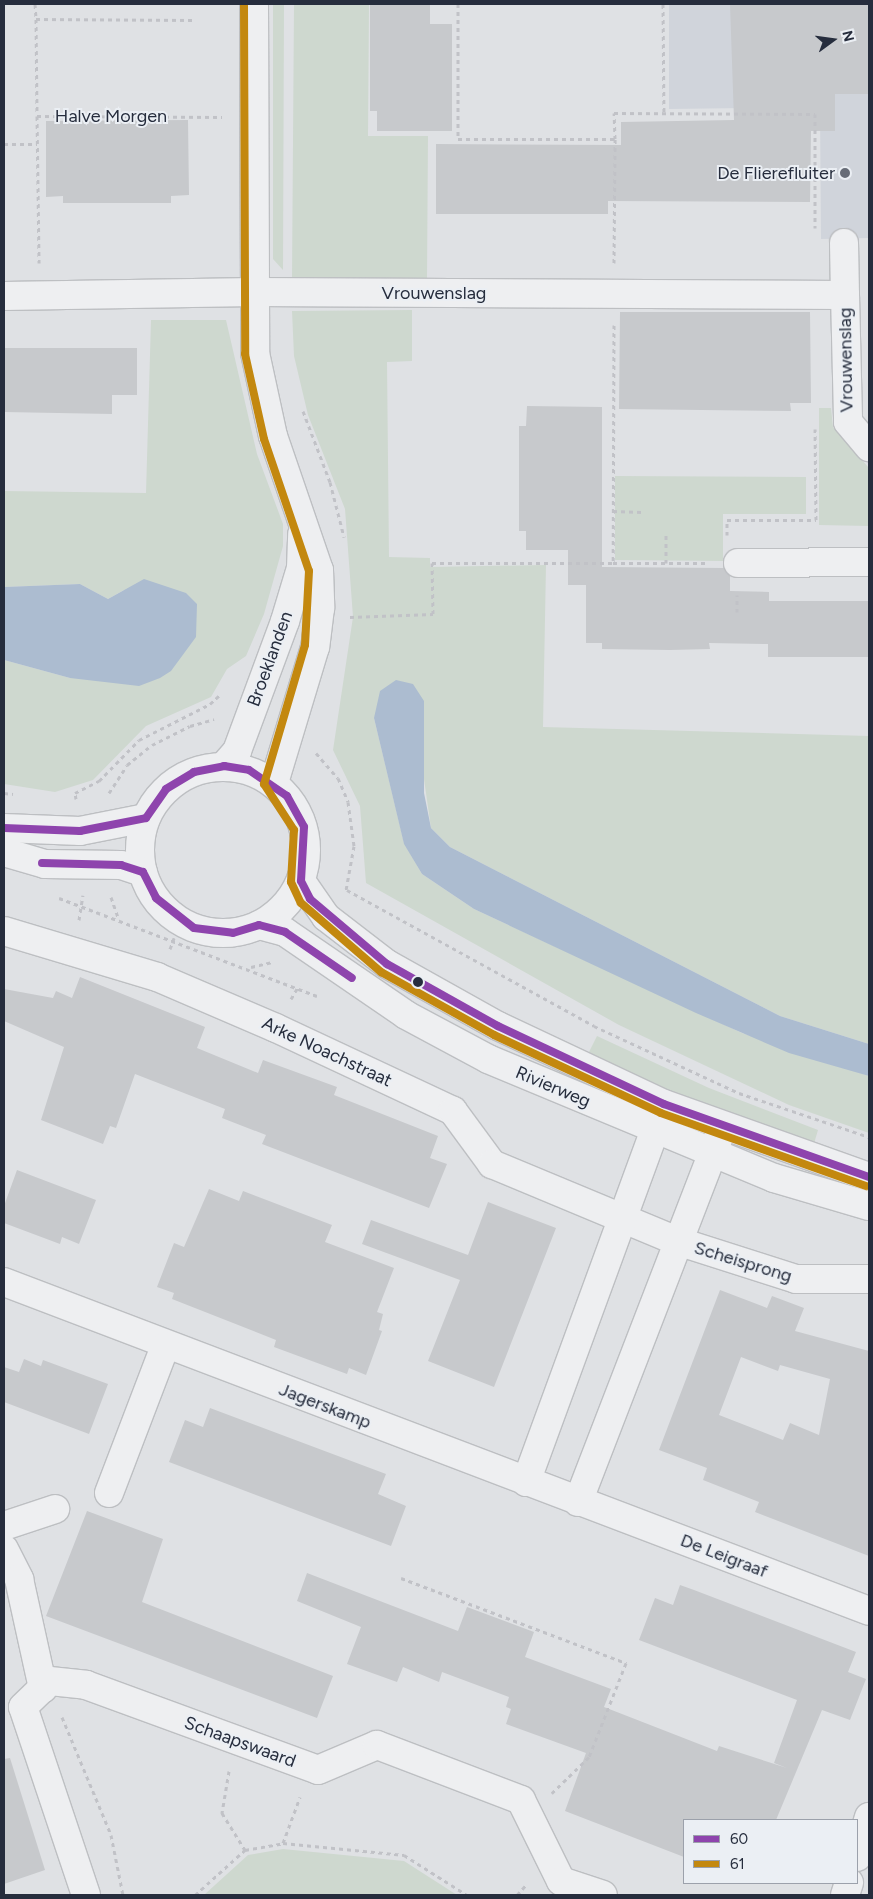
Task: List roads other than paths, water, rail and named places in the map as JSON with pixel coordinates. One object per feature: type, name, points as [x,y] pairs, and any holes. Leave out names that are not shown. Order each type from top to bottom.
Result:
[{"type":"street","name":"Broeklanden","points":[[254,4],[254,353],[273,436],[303,517],[319,570],[320,608],[315,647],[274,784]]},
{"type":"street","name":"Vrouwenslag","points":[[844,244],[848,422],[869,447]]},
{"type":"street","name":"Vrouwenslag","points":[[255,292],[845,295]]},
{"type":"street","points":[[4,296],[255,292]]},
{"type":"street","name":"Broeklanden","points":[[224,766],[236,751],[285,621],[301,568],[303,517]]},
{"type":"street","points":[[738,563],[869,562]]},
{"type":"street","points":[[224,766],[248,770],[274,784],[304,827],[305,867],[301,881],[288,903],[259,925],[233,933],[194,928],[176,918],[156,898],[143,872],[140,845],[146,818],[166,789],[194,772],[224,766]]},
{"type":"street","points":[[4,828],[89,830],[146,818]]},
{"type":"street","points":[[4,852],[45,864],[120,865],[143,872]]},
{"type":"street","name":"Rivierweg","points":[[301,881],[326,916],[423,987],[660,1116],[710,1153],[774,1178],[869,1206]]},
{"type":"street","name":"Rivierweg","points":[[259,925],[285,932],[406,1015],[488,1059],[660,1116],[723,1128],[869,1177]]},
{"type":"street","name":"Arke Noachstraat","points":[[4,931],[148,974],[276,1028],[453,1111],[492,1164],[622,1219]]},
{"type":"street","points":[[526,1482],[660,1116]]},
{"type":"street","points":[[578,1502],[710,1153],[723,1128]]},
{"type":"street","points":[[622,1219],[677,1241]]},
{"type":"street","name":"Scheisprong","points":[[677,1241],[796,1279],[869,1279]]},
{"type":"street","name":"Jagerskamp","points":[[4,1282],[165,1346],[485,1467]]},
{"type":"street","points":[[109,1493],[165,1346]]},
{"type":"street","name":"De Leigraaf","points":[[485,1467],[869,1611]]},
{"type":"street","points":[[4,1526],[55,1509]]},
{"type":"street","points":[[4,1549],[19,1578],[43,1688]]},
{"type":"street","name":"Schaapswaard","points":[[86,1895],[23,1707],[50,1681],[86,1685],[310,1768],[318,1770],[377,1745],[521,1800],[561,1881],[602,1895]]},
{"type":"street","points":[[858,1854],[869,1817]]},
{"type":"water","points":[[144,579],[186,593],[197,604],[196,637],[171,671],[160,678],[139,686],[70,678],[4,660],[4,587],[80,584],[108,599]]},
{"type":"water","points":[[396,680],[413,684],[424,701],[424,793],[431,828],[450,847],[780,1016],[869,1044],[869,1076],[789,1053],[696,1013],[474,909],[422,874],[404,844],[374,718],[380,691]]},
{"type":"place","name":"De Flierefluiter","points":[[845,173]]}]
